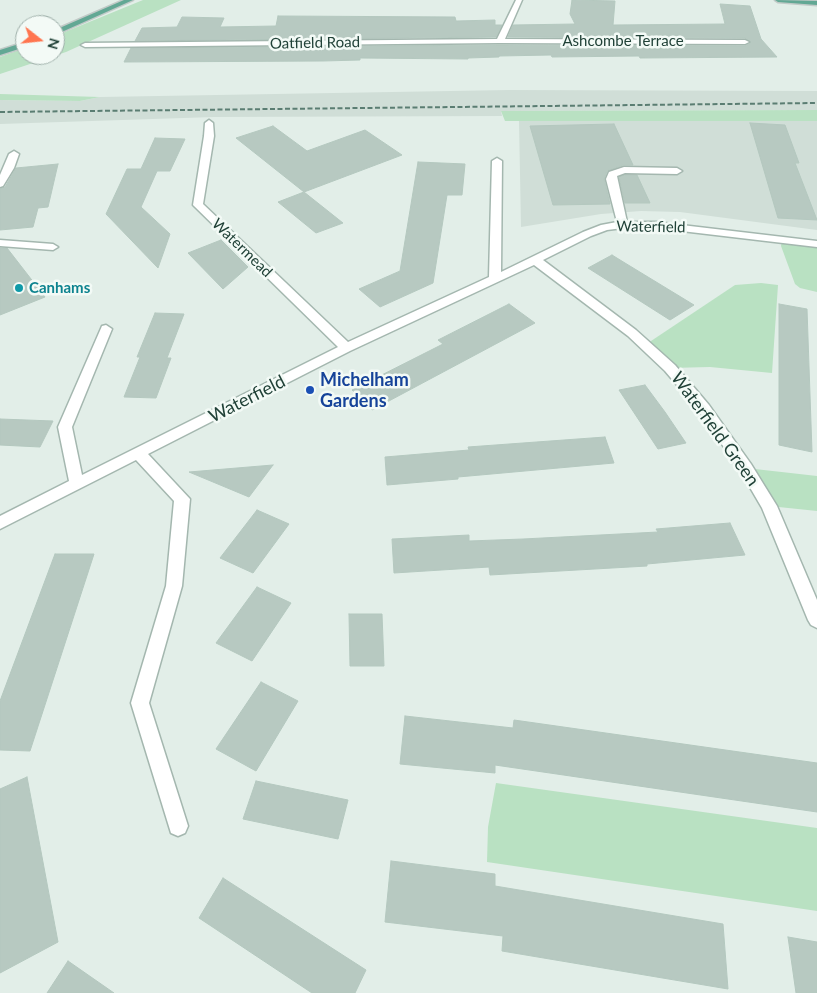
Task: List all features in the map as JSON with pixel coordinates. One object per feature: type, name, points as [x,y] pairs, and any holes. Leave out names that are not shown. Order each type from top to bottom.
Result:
[{"type":"main road","points":[[65,29],[130,0]]},
{"type":"main road","points":[[778,0],[817,2]]},
{"type":"main road","points":[[0,53],[15,48]]},
{"type":"street","points":[[500,41],[519,0]]},
{"type":"street","name":"Ashcombe Terrace","points":[[500,41],[745,42]]},
{"type":"street","name":"Oatfield Road","points":[[85,45],[500,41]]},
{"type":"street","name":"Watermead","points":[[209,123],[209,136],[198,205],[346,348]]},
{"type":"street","points":[[0,184],[14,154]]},
{"type":"street","points":[[495,278],[497,161]]},
{"type":"street","points":[[623,225],[611,180],[612,174],[624,170],[677,171]]},
{"type":"street","name":"Waterfield","points":[[0,523],[346,348],[605,227],[623,225],[695,228],[817,244]]},
{"type":"street","points":[[0,243],[53,247]]},
{"type":"street","name":"Waterfield Green","points":[[535,260],[638,339],[670,368],[704,408],[746,468],[769,506],[817,620]]},
{"type":"street","points":[[77,485],[65,427],[106,329]]},
{"type":"street","points":[[139,454],[182,499],[174,586],[140,703],[178,826]]},
{"type":"shaded area","points":[[509,90],[817,91],[817,110],[501,111],[502,116],[214,117],[0,124],[0,100],[80,101],[100,97]]},
{"type":"shaded area","points":[[519,121],[817,121],[817,230],[680,212],[641,211],[601,214],[521,227]]},
{"type":"green space","points":[[143,0],[181,0],[65,52],[65,32]]},
{"type":"green space","points":[[15,52],[15,65],[27,65],[0,74],[0,57]]},
{"type":"green space","points":[[0,94],[100,97],[80,101],[0,100]]},
{"type":"green space","points":[[817,110],[817,121],[505,121],[501,111]]},
{"type":"green space","points":[[782,239],[817,243],[817,292],[800,288],[795,284],[781,246]]},
{"type":"green space","points":[[761,283],[778,285],[772,373],[710,367],[670,368],[645,345],[735,285]]},
{"type":"green space","points":[[746,468],[817,476],[817,511],[769,506]]},
{"type":"green space","points":[[496,783],[817,828],[817,911],[487,862],[488,827]]},
{"type":"building","points":[[572,0],[615,1],[613,25],[725,24],[720,4],[750,6],[761,39],[777,57],[640,58],[639,56],[552,57],[551,55],[499,56],[468,59],[360,58],[360,60],[323,61],[124,62],[131,48],[500,45],[745,46],[751,43],[745,38],[508,37],[513,25],[575,24],[570,14]]},
{"type":"building","points":[[278,16],[455,17],[456,21],[495,20],[495,25],[502,25],[496,37],[135,41],[142,28],[177,27],[182,17],[224,18],[220,27],[276,26]]},
{"type":"building","points":[[750,123],[785,125],[799,163],[795,163],[817,220],[778,218]]},
{"type":"building","points":[[614,124],[633,165],[623,165],[607,171],[604,179],[610,204],[553,205],[530,126]]},
{"type":"building","points":[[273,126],[307,151],[365,130],[402,155],[304,192],[236,138]]},
{"type":"building","points":[[155,138],[185,139],[170,171],[157,171],[141,207],[170,234],[158,268],[106,214],[127,169],[141,169]]},
{"type":"building","points":[[418,162],[465,164],[462,195],[447,195],[433,283],[380,307],[359,289],[400,271]]},
{"type":"building","points":[[58,164],[48,207],[38,208],[33,227],[0,230],[0,189],[5,187],[16,168]]},
{"type":"building","points":[[637,175],[650,203],[625,203],[619,177]]},
{"type":"building","points":[[304,192],[343,223],[316,233],[278,202]]},
{"type":"building","points":[[221,240],[248,267],[223,289],[188,253]]},
{"type":"building","name":"Canhams","points":[[0,248],[7,248],[45,297],[0,315]]},
{"type":"building","points":[[612,255],[694,305],[670,320],[588,268]]},
{"type":"building","points":[[509,304],[535,323],[372,410],[352,390],[443,344],[438,340]]},
{"type":"building","points":[[779,304],[807,309],[812,452],[779,445]]},
{"type":"building","points":[[155,313],[184,314],[167,358],[171,358],[156,398],[124,397],[140,357],[137,357]]},
{"type":"building","points":[[645,385],[686,443],[658,449],[619,390]]},
{"type":"building","points":[[0,419],[53,421],[40,447],[0,445]]},
{"type":"building","points":[[605,437],[614,463],[387,485],[385,457],[469,450],[468,447]]},
{"type":"building","points":[[273,465],[249,497],[189,472]]},
{"type":"building","points":[[257,510],[289,524],[253,573],[220,558]]},
{"type":"building","points":[[730,523],[745,555],[647,564],[647,566],[490,575],[489,567],[394,573],[392,539],[469,535],[469,541],[523,539],[658,532],[656,529]]},
{"type":"building","points":[[55,554],[94,554],[30,751],[0,750],[0,701]]},
{"type":"building","points":[[257,587],[291,603],[252,661],[216,643]]},
{"type":"building","points":[[349,614],[382,614],[384,666],[350,666]]},
{"type":"building","points":[[261,682],[298,701],[256,771],[216,749]]},
{"type":"building","points":[[405,716],[513,728],[514,720],[817,763],[817,812],[495,765],[495,773],[400,764]]},
{"type":"building","points":[[27,777],[58,942],[0,973],[0,789]]},
{"type":"building","points":[[256,781],[348,800],[338,839],[243,819]]},
{"type":"building","points":[[391,861],[495,874],[495,886],[723,924],[728,989],[502,951],[503,936],[385,922]]},
{"type":"building","points":[[223,878],[366,970],[355,993],[312,993],[199,918]]},
{"type":"building","points":[[788,937],[817,942],[817,993],[796,993]]},
{"type":"building","points":[[68,961],[114,993],[47,993]]},
{"type":"railway","points":[[0,112],[817,103]]},
{"type":"place","name":"Canhams","points":[[19,288]]},
{"type":"place","name":"Michelham Gardens","points":[[310,390]]}]
